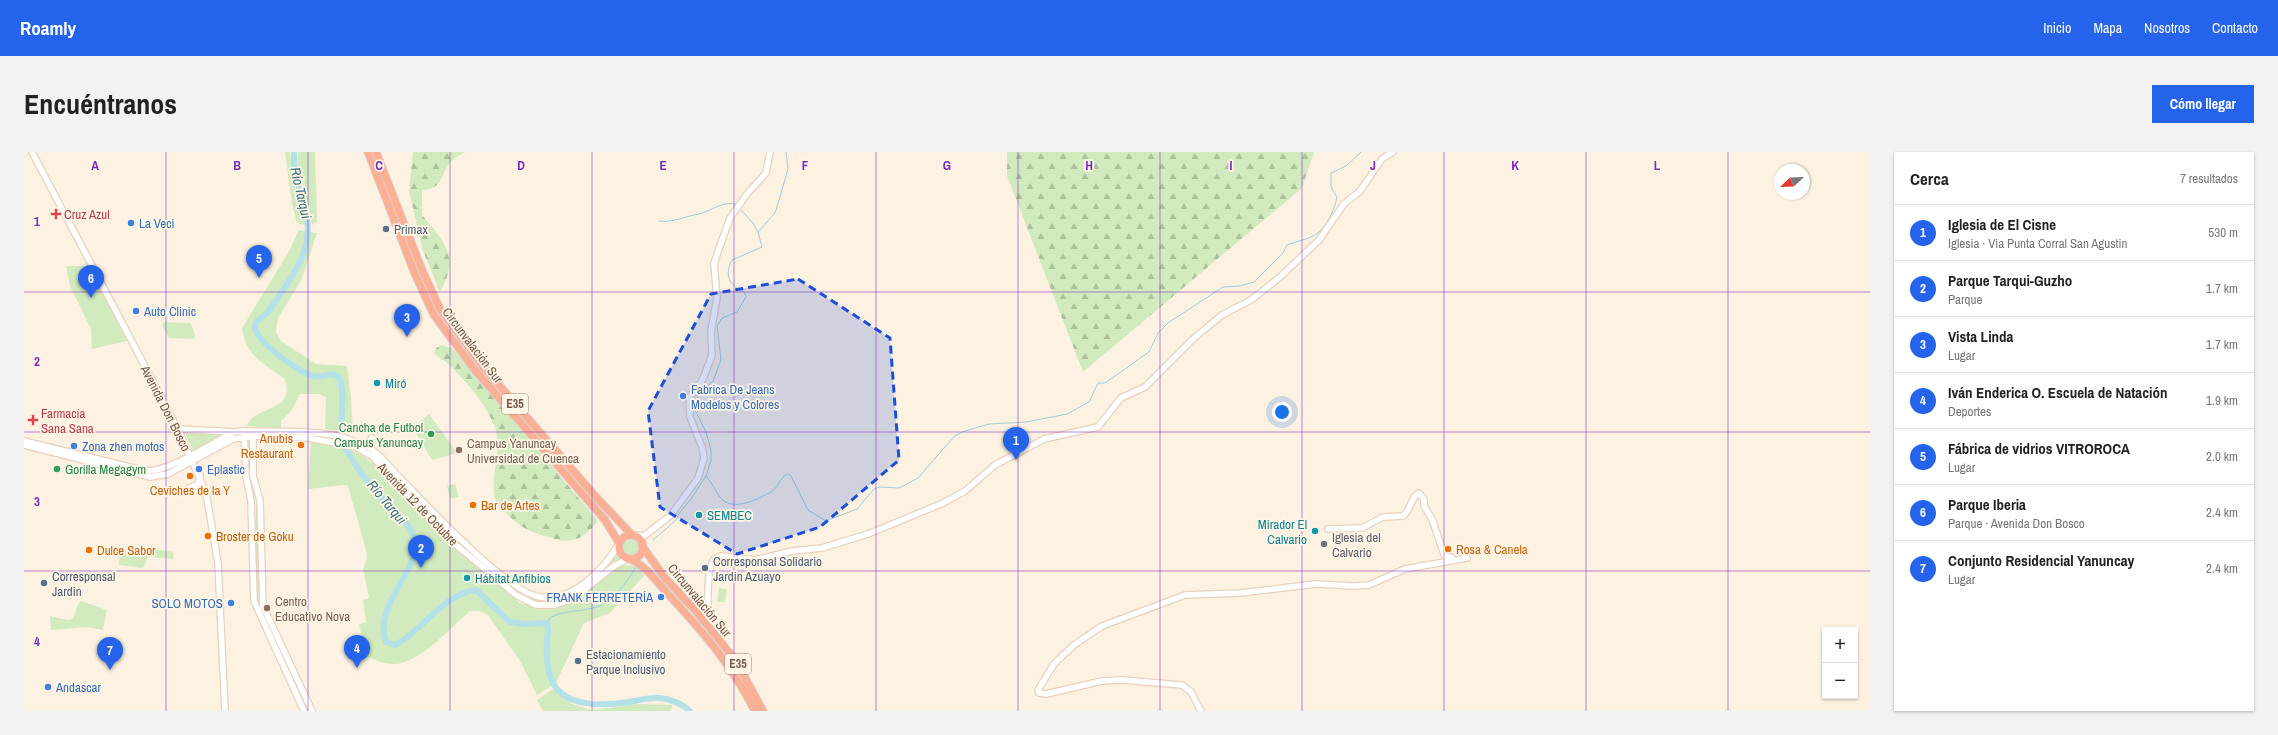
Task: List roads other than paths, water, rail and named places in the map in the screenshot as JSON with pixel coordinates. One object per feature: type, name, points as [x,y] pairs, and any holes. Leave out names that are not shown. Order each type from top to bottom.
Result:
[{"type":"highway","name":"Circunvalación Sur","points":[[368,152],[418,281],[434,315],[474,370],[605,520],[619,544],[622,554],[640,565],[717,649],[733,671],[755,711]]},
{"type":"highway","name":"Circunvalación Sur","points":[[376,152],[422,270],[444,314],[484,368],[596,497],[633,535],[639,539],[665,578],[695,610],[736,661],[763,711]]},
{"type":"highway","points":[[619,544],[625,536],[633,535]]},
{"type":"highway","points":[[629,558],[639,555],[642,545]]},
{"type":"main road","name":"Avenida Don Bosco","points":[[32,152],[178,429],[200,476],[206,493],[218,557],[225,711]]},
{"type":"main road","points":[[633,535],[644,536],[677,508],[696,482],[701,469],[704,458],[702,447],[690,417],[689,398],[703,379],[712,356],[711,331],[717,298],[714,263],[730,218],[747,194],[766,173],[770,152]]},
{"type":"main road","points":[[708,626],[708,586],[711,564],[716,558],[721,556],[755,560],[792,551],[822,548],[868,534],[941,504],[965,491],[995,465],[1044,439],[1098,427],[1121,398],[1145,387],[1204,329],[1222,315],[1251,300],[1279,278],[1319,240],[1344,204],[1360,191],[1382,159],[1393,152]]},
{"type":"main road","points":[[178,429],[234,432]]},
{"type":"main road","name":"Avenida 12 de Octubre","points":[[24,441],[146,471],[163,469],[234,432],[336,435],[370,448],[460,539],[519,589],[534,596],[547,598],[570,593],[609,559],[619,544]]},
{"type":"main road","points":[[244,433],[246,476],[252,501],[254,601],[304,711]]},
{"type":"main road","name":"Avenida 12 de Octubre","points":[[24,445],[150,478],[168,474],[244,433]]},
{"type":"main road","points":[[253,433],[253,476],[260,500],[263,606],[312,711]]},
{"type":"main road","name":"Avenida 12 de Octubre","points":[[253,433],[336,442],[351,442],[373,457],[450,540],[526,601],[544,606],[565,602],[591,585],[614,566],[629,558]]},
{"type":"main road","points":[[370,448],[369,442],[372,438]]},
{"type":"main road","points":[[189,488],[198,484],[200,476]]},
{"type":"main road","points":[[1201,711],[1191,692],[1182,685],[1135,681],[1102,681],[1046,694],[1039,693],[1038,690],[1054,664],[1074,645],[1102,626],[1185,595],[1240,593],[1316,584],[1354,586],[1368,585],[1405,569],[1467,558],[1445,557],[1439,538],[1424,506],[1424,499],[1419,493],[1414,496],[1409,510],[1403,516],[1383,517],[1362,528],[1328,529]]},
{"type":"main road","points":[[642,545],[650,532]]},
{"type":"main road","points":[[695,610],[702,614],[708,608]]},
{"type":"waterway","name":"Río Tarqui","points":[[294,152],[294,165],[308,225],[304,252],[293,274],[267,314],[256,322],[255,327],[257,333],[270,348],[298,369],[316,377],[334,375],[339,378],[342,391],[342,431],[345,447],[352,460],[375,491],[404,521],[412,532],[415,550],[411,562],[386,614],[384,628],[386,642],[395,645],[405,639],[433,614],[453,599],[464,593],[476,590],[510,622],[525,624],[547,623],[547,656],[549,672],[552,681],[558,690],[566,696],[575,701],[597,704],[661,698],[676,702],[690,711]]},
{"type":"waterway","points":[[653,540],[675,521],[706,476],[711,461],[711,450],[706,432],[695,410],[695,405],[698,396],[713,381],[721,360],[717,326],[722,318],[737,312],[746,297],[744,292],[735,286],[729,279],[728,271],[732,260],[762,247],[758,232],[775,213],[788,169],[786,152]]},
{"type":"waterway","points":[[706,476],[725,502],[738,504],[752,501],[771,492],[788,474],[791,476],[808,510],[826,521],[857,509],[874,489],[880,487],[899,488],[918,478],[956,435],[965,431],[989,424],[1026,422],[1067,414],[1089,402],[1098,383],[1105,383],[1149,352],[1158,333],[1168,323],[1223,287],[1240,286],[1254,282],[1283,253],[1287,245],[1309,238],[1319,232],[1329,218],[1337,197],[1331,187],[1331,173],[1346,166],[1361,152]]},
{"type":"waterway","points":[[659,221],[674,220],[704,213],[725,204],[735,204]]},
{"type":"waterway","points":[[741,210],[753,223],[758,232]]},
{"type":"waterway","points":[[547,623],[551,617],[556,615],[600,606],[612,598],[623,587],[635,568]]},
{"type":"place","name":"Cruz Azul","points":[[56,214]]},
{"type":"place","name":"La Veci","points":[[131,223]]},
{"type":"place","name":"Primax","points":[[386,229]]},
{"type":"place","name":"Fábrica de vidrios VITROROCA","points":[[259,278]]},
{"type":"place","name":"Parque Iberia","points":[[91,298]]},
{"type":"place","name":"Auto Clinic","points":[[136,311]]},
{"type":"place","name":"Vista Linda","points":[[407,337]]},
{"type":"place","name":"Miró","points":[[377,383]]},
{"type":"place","name":"Fabrica De Jeans Modelos y Colores","points":[[683,396]]},
{"type":"place","name":"Farmacía Sana Sana","points":[[33,420]]},
{"type":"place","name":"Cancha de Futbol Campus Yanuncay","points":[[431,434]]},
{"type":"place","name":"Anubis Restaurant","points":[[301,445]]},
{"type":"place","name":"Zona zhen motos","points":[[74,446]]},
{"type":"place","name":"Campus Yanuncay Universidad de Cuenca","points":[[459,450]]},
{"type":"place","name":"Iglesia de El Cisne","points":[[1016,460]]},
{"type":"place","name":"Gorilla Megagym","points":[[57,469]]},
{"type":"place","name":"Eplastic","points":[[199,469]]},
{"type":"place","name":"Ceviches de la Y","points":[[190,476]]},
{"type":"place","name":"Bar de Artes","points":[[473,505]]},
{"type":"place","name":"SEMBEC","points":[[699,515]]},
{"type":"place","name":"Mirador El Calvario","points":[[1315,531]]},
{"type":"place","name":"Broster de Goku","points":[[208,536]]},
{"type":"place","name":"Iglesia del Calvario","points":[[1324,544]]},
{"type":"place","name":"Rosa & Canela","points":[[1448,549]]},
{"type":"place","name":"Dulce Sabor","points":[[89,550]]},
{"type":"place","name":"Parque Tarqui-Guzho","points":[[421,568]]},
{"type":"place","name":"Corresponsal Solidario Jardin Azuayo","points":[[705,568]]},
{"type":"place","name":"Hábitat Anfibios","points":[[467,578]]},
{"type":"place","name":"Corresponsal Jardin","points":[[44,583]]},
{"type":"place","name":"FRANK FERRETERÍA","points":[[661,597]]},
{"type":"place","name":"SOLO MOTOS","points":[[231,603]]},
{"type":"place","name":"Centro Educativo Nova","points":[[267,608]]},
{"type":"place","name":"Estacionamiento Parque Inclusivo","points":[[578,661]]},
{"type":"place","name":"Iván Enderica O. Escuela de Natación","points":[[357,668]]},
{"type":"place","name":"Conjunto Residencial Yanuncay","points":[[110,670]]},
{"type":"place","name":"Andascar","points":[[48,687]]}]
